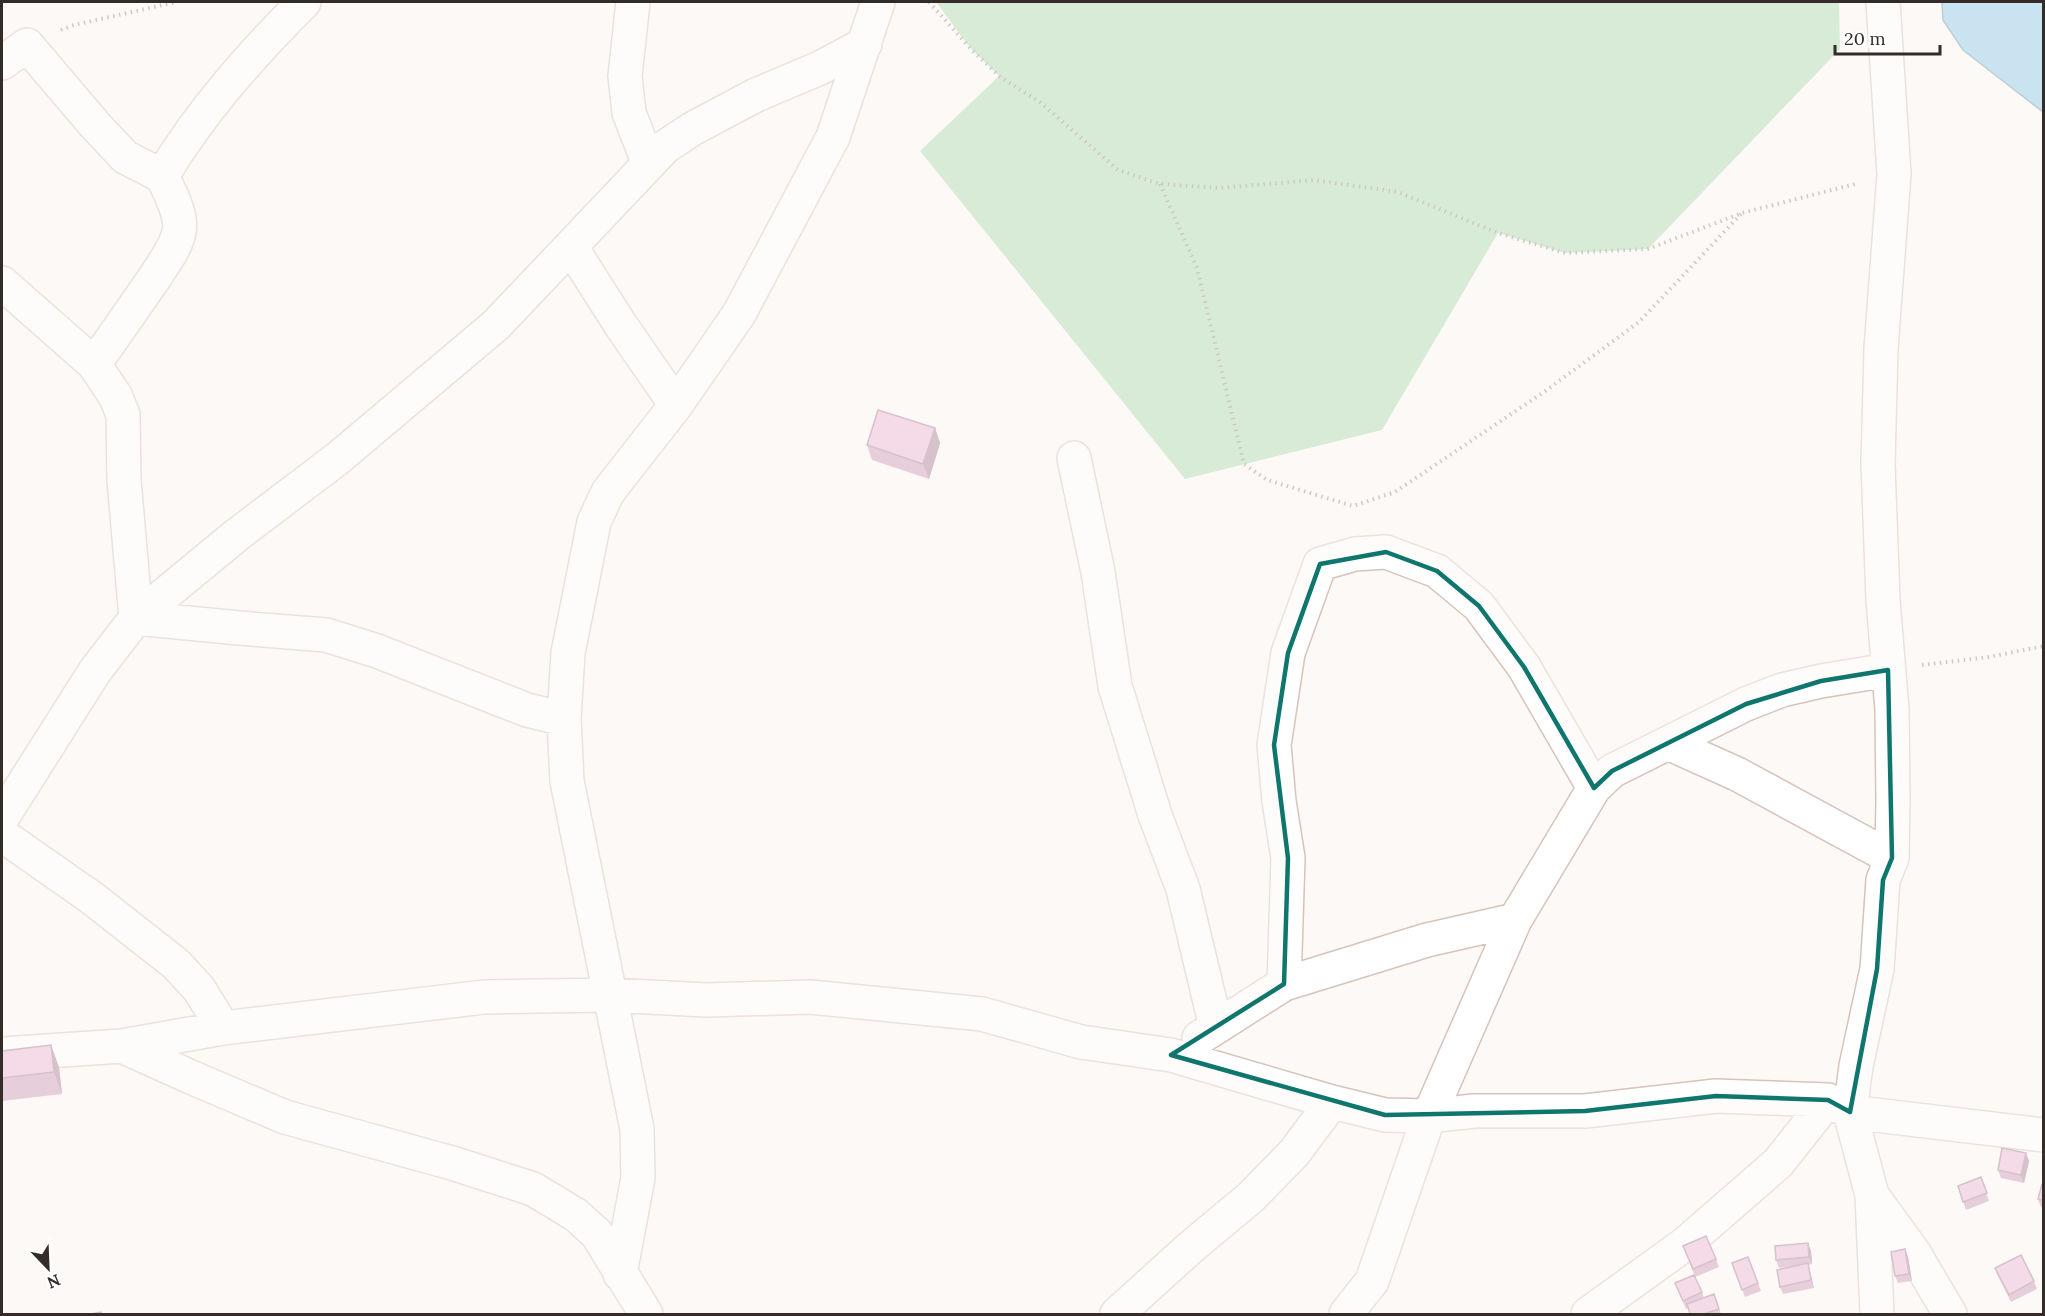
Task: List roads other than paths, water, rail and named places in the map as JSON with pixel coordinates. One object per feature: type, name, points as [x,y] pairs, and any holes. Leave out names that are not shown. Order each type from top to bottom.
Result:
[{"type":"street","points":[[162,176],[200,119],[250,57],[304,2]]},
{"type":"street","points":[[633,2],[625,76],[629,113],[649,164]]},
{"type":"street","points":[[620,1274],[638,1178],[637,1129],[567,781],[564,719],[568,653],[594,522],[608,492],[676,405],[739,314],[833,137],[878,2]]},
{"type":"street","points":[[1587,1314],[1685,1244],[1778,1163],[1839,1106],[1856,1066],[1877,969],[1883,880],[1892,858],[1892,710],[1878,464],[1881,349],[1894,174],[1883,2]]},
{"type":"street","points":[[2,818],[95,671],[136,618],[238,534],[337,459],[495,325],[665,147],[692,129],[756,95],[820,68],[865,44]]},
{"type":"street","points":[[14,54],[95,125],[125,157],[162,176],[176,208],[180,231],[170,253],[124,324],[94,364]]},
{"type":"street","points":[[571,247],[620,324],[676,405]]},
{"type":"street","points":[[2,283],[94,364],[116,397],[123,415],[124,480],[136,618]]},
{"type":"street","points":[[1074,458],[1098,572],[1115,686],[1155,815],[1183,889],[1216,1027]]},
{"type":"street","points":[[1284,984],[1288,858],[1279,801],[1274,745],[1288,653],[1320,564],[1355,554],[1386,552],[1437,571],[1479,606],[1524,667],[1594,788]]},
{"type":"street","points":[[136,618],[326,635],[377,651],[527,710],[564,719]]},
{"type":"street","points":[[1346,1314],[1372,1281],[1429,1116],[1515,920],[1594,788],[1612,771],[1746,704],[1782,690],[1888,670]]},
{"type":"street","points":[[1668,743],[1737,774],[1892,858]]},
{"type":"street","points":[[2,836],[92,898],[176,964],[199,989],[223,1028]]},
{"type":"street","points":[[1171,1055],[1284,984],[1427,940],[1515,920]]},
{"type":"street","points":[[2,1054],[122,1046],[223,1028],[484,996],[611,995],[706,1000],[810,997],[982,1014],[1081,1042],[1171,1055],[1385,1115],[1429,1116],[1474,1111],[1585,1111],[1716,1096],[1839,1106],[2043,1135]]},
{"type":"street","points":[[122,1046],[285,1117],[452,1163],[532,1189],[576,1215],[597,1234],[646,1314]]},
{"type":"street","points":[[1116,1314],[1251,1197],[1294,1153],[1332,1102]]},
{"type":"street","points":[[1839,1106],[1872,1195],[1914,1253],[1950,1314]]},
{"type":"street","points":[[1872,1195],[1877,1314]]},
{"type":"water","points":[[1942,2],[2043,2],[2043,112],[1963,50],[1943,20]]}]
